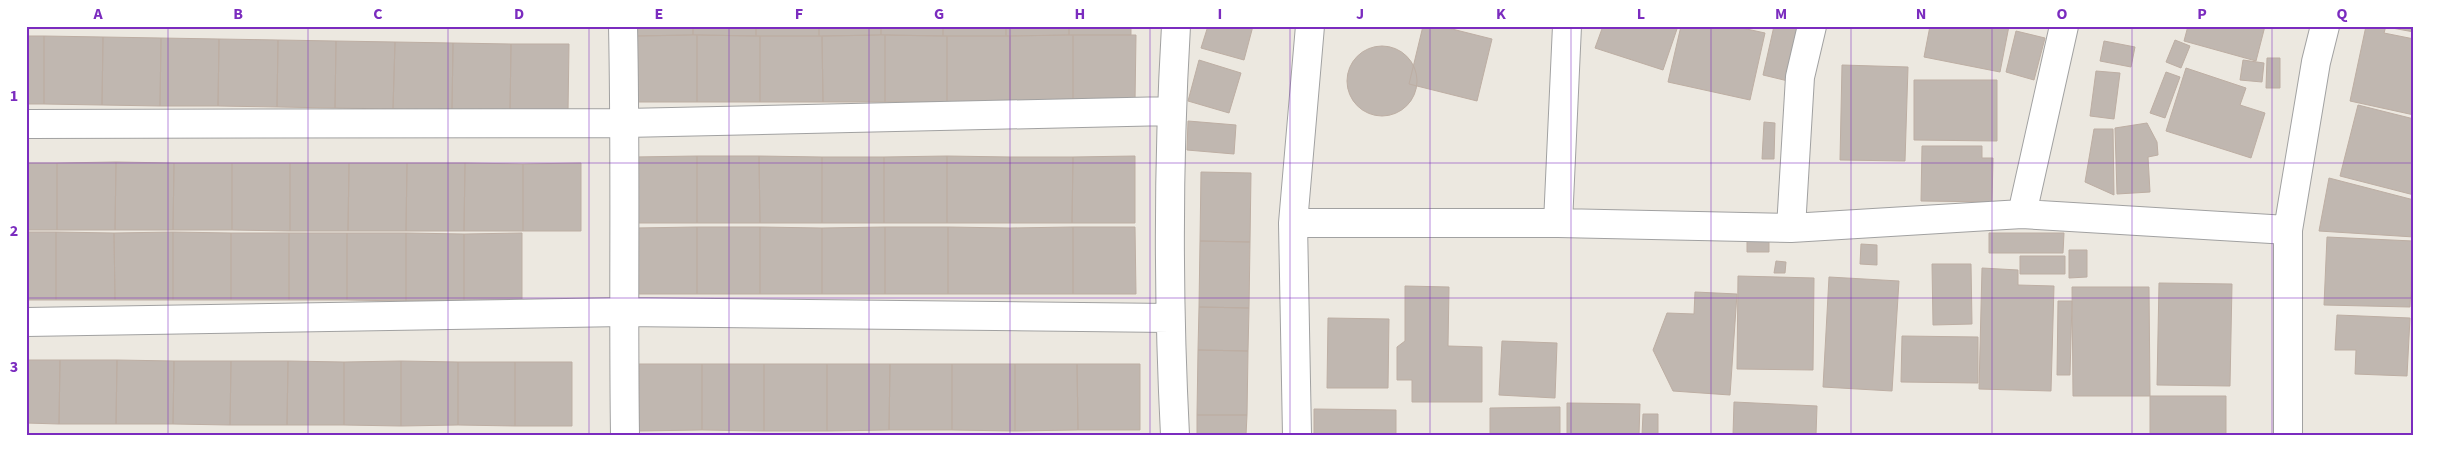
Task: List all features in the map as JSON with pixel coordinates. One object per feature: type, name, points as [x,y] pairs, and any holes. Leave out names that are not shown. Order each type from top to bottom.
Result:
[{"type":"street","points":[[622,26],[625,123],[623,312],[625,435]]},
{"type":"street","points":[[1175,435],[1169,318],[1171,111],[1176,26]]},
{"type":"street","points":[[1297,435],[1293,223],[1310,26]]},
{"type":"street","points":[[1558,223],[1567,26]]},
{"type":"street","points":[[1791,228],[1800,76],[1812,26]]},
{"type":"street","points":[[2022,214],[2064,26]]},
{"type":"street","points":[[2288,435],[2288,230],[2316,62],[2325,26]]},
{"type":"street","points":[[26,124],[625,123],[1171,111]]},
{"type":"street","points":[[1293,223],[1558,223],[1791,228],[2022,214],[2288,230]]},
{"type":"street","points":[[26,322],[623,312],[1169,318]]},
{"type":"building","points":[[630,26],[693,26],[693,35],[630,36]]},
{"type":"building","points":[[693,26],[756,26],[756,36],[693,35]]},
{"type":"building","points":[[756,26],[819,26],[819,36],[756,36]]},
{"type":"building","points":[[819,26],[881,26],[881,35],[819,36]]},
{"type":"building","points":[[881,26],[943,26],[943,36],[881,35]]},
{"type":"building","points":[[943,26],[1006,26],[1006,36],[943,36]]},
{"type":"building","points":[[1006,26],[1069,26],[1069,35],[1006,36]]},
{"type":"building","points":[[1069,26],[1131,26],[1131,35],[1069,35]]},
{"type":"building","points":[[1208,26],[1253,26],[1244,60],[1201,48]]},
{"type":"building","points":[[1423,26],[1440,26],[1492,39],[1477,101],[1409,84]]},
{"type":"building","points":[[1603,26],[1678,26],[1663,70],[1595,48]]},
{"type":"building","points":[[1681,26],[1733,26],[1765,33],[1750,100],[1668,82]]},
{"type":"building","points":[[1774,26],[1799,26],[1788,81],[1763,75]]},
{"type":"building","points":[[1930,26],[2009,26],[2000,72],[1924,57]]},
{"type":"building","points":[[2188,26],[2265,26],[2256,61],[2184,41]]},
{"type":"building","points":[[2366,26],[2386,26],[2384,33],[2414,39],[2414,115],[2350,101]]},
{"type":"building","points":[[2392,26],[2414,26],[2414,32],[2392,28]]},
{"type":"building","points":[[2016,31],[2045,38],[2034,80],[2006,72]]},
{"type":"building","points":[[697,35],[760,36],[760,102],[697,102]]},
{"type":"building","points":[[697,35],[697,102],[634,102],[635,36]]},
{"type":"building","points":[[885,35],[885,102],[823,102],[822,36]]},
{"type":"building","points":[[885,35],[947,36],[947,102],[885,102]]},
{"type":"building","points":[[1073,35],[1136,35],[1135,102],[1073,102]]},
{"type":"building","points":[[1073,35],[1073,102],[1010,102],[1010,36]]},
{"type":"building","points":[[26,36],[44,36],[44,104],[26,104]]},
{"type":"building","points":[[44,36],[103,37],[102,105],[44,104]]},
{"type":"building","points":[[760,36],[822,36],[823,102],[760,102]]},
{"type":"building","points":[[947,36],[1010,36],[1010,102],[947,102]]},
{"type":"building","points":[[103,37],[161,38],[160,106],[102,105]]},
{"type":"building","points":[[161,38],[219,39],[218,106],[160,106]]},
{"type":"building","points":[[219,39],[278,40],[277,107],[218,106]]},
{"type":"building","points":[[278,40],[336,41],[335,108],[277,107]]},
{"type":"building","points":[[2175,40],[2190,46],[2181,68],[2166,62]]},
{"type":"building","points":[[336,41],[395,42],[393,109],[335,108]]},
{"type":"building","points":[[2104,41],[2135,47],[2131,67],[2100,61]]},
{"type":"building","points":[[395,42],[453,43],[452,110],[393,109]]},
{"type":"building","points":[[453,43],[511,44],[510,111],[452,110]]},
{"type":"building","points":[[511,44],[569,44],[568,112],[510,111]]},
{"type":"building","points":[[1375,46],[1389,46],[1402,52],[1411,61],[1417,74],[1415,94],[1407,106],[1389,116],[1375,116],[1362,110],[1353,101],[1347,88],[1347,74],[1353,61],[1362,52]]},
{"type":"building","points":[[2267,58],[2280,58],[2280,88],[2266,88]]},
{"type":"building","points":[[1199,60],[1241,73],[1229,113],[1188,101]]},
{"type":"building","points":[[2243,60],[2264,63],[2262,82],[2240,80]]},
{"type":"building","points":[[1842,65],[1908,67],[1905,161],[1840,160]]},
{"type":"building","points":[[2186,68],[2246,88],[2240,105],[2265,113],[2251,158],[2166,131]]},
{"type":"building","points":[[2096,71],[2120,73],[2114,119],[2090,116]]},
{"type":"building","points":[[2166,72],[2180,77],[2165,118],[2150,113]]},
{"type":"building","points":[[1914,80],[1997,80],[1997,141],[1914,140]]},
{"type":"building","points":[[2358,105],[2414,119],[2414,195],[2340,176]]},
{"type":"building","points":[[1188,121],[1236,125],[1234,154],[1187,150]]},
{"type":"building","points":[[1764,122],[1775,123],[1774,159],[1762,159]]},
{"type":"building","points":[[2147,123],[2157,142],[2158,155],[2148,157],[2150,192],[2117,194],[2115,128]]},
{"type":"building","points":[[2094,129],[2113,129],[2114,195],[2085,182]]},
{"type":"building","points":[[1922,146],[1982,146],[1982,158],[1993,158],[1992,202],[1921,201]]},
{"type":"building","points":[[697,156],[759,156],[760,223],[697,223]]},
{"type":"building","points":[[697,156],[697,223],[634,223],[634,157]]},
{"type":"building","points":[[759,156],[822,157],[822,223],[760,223]]},
{"type":"building","points":[[947,156],[1010,157],[1010,223],[947,223]]},
{"type":"building","points":[[947,156],[947,223],[884,223],[884,157]]},
{"type":"building","points":[[1135,156],[1135,223],[1072,223],[1073,157]]},
{"type":"building","points":[[822,157],[884,157],[884,223],[822,223]]},
{"type":"building","points":[[1010,157],[1073,157],[1072,223],[1010,223]]},
{"type":"building","points":[[116,162],[174,163],[173,230],[115,230]]},
{"type":"building","points":[[116,162],[115,230],[57,230],[57,163]]},
{"type":"building","points":[[26,163],[57,163],[57,230],[26,230]]},
{"type":"building","points":[[174,163],[232,163],[232,230],[173,230]]},
{"type":"building","points":[[232,163],[290,163],[290,231],[232,230]]},
{"type":"building","points":[[290,163],[349,163],[348,231],[290,231]]},
{"type":"building","points":[[349,163],[407,163],[406,231],[348,231]]},
{"type":"building","points":[[407,163],[465,163],[464,231],[406,231]]},
{"type":"building","points":[[465,163],[523,164],[523,231],[464,231]]},
{"type":"building","points":[[581,163],[581,231],[523,231],[523,164]]},
{"type":"building","points":[[1201,172],[1251,173],[1250,242],[1200,241]]},
{"type":"building","points":[[2329,178],[2414,200],[2414,237],[2319,231]]},
{"type":"building","points":[[697,227],[760,227],[760,294],[697,294]]},
{"type":"building","points":[[697,227],[697,294],[635,294],[635,228]]},
{"type":"building","points":[[760,227],[822,228],[822,294],[760,294]]},
{"type":"building","points":[[885,227],[948,227],[948,294],[885,294]]},
{"type":"building","points":[[885,227],[885,294],[822,294],[822,228]]},
{"type":"building","points":[[948,227],[1010,228],[1010,294],[948,294]]},
{"type":"building","points":[[1073,227],[1073,294],[1010,294],[1010,228]]},
{"type":"building","points":[[1073,227],[1135,227],[1136,294],[1073,294]]},
{"type":"building","points":[[26,232],[56,232],[56,300],[26,300]]},
{"type":"building","points":[[56,232],[114,233],[115,300],[56,300]]},
{"type":"building","points":[[173,232],[231,233],[231,300],[173,300]]},
{"type":"building","points":[[173,232],[173,300],[115,300],[114,233]]},
{"type":"building","points":[[1747,232],[1769,233],[1769,252],[1747,252]]},
{"type":"building","points":[[231,233],[289,233],[289,300],[231,300]]},
{"type":"building","points":[[289,233],[347,233],[347,300],[289,300]]},
{"type":"building","points":[[347,233],[406,233],[406,301],[347,300]]},
{"type":"building","points":[[406,233],[464,234],[464,301],[406,301]]},
{"type":"building","points":[[522,233],[522,301],[464,301],[464,234]]},
{"type":"building","points":[[1989,233],[2064,233],[2063,253],[1989,253]]},
{"type":"building","points":[[2327,237],[2413,241],[2410,307],[2324,305]]},
{"type":"building","points":[[1200,241],[1250,242],[1249,308],[1199,307]]},
{"type":"building","points":[[1861,244],[1877,245],[1877,265],[1860,264]]},
{"type":"building","points":[[2069,250],[2087,250],[2087,277],[2069,278]]},
{"type":"building","points":[[2020,256],[2065,256],[2065,274],[2020,274]]},
{"type":"building","points":[[1776,261],[1786,262],[1785,273],[1774,273]]},
{"type":"building","points":[[1932,264],[1971,264],[1972,324],[1933,325]]},
{"type":"building","points":[[1982,268],[2018,270],[2018,285],[2054,286],[2051,391],[1979,389]]},
{"type":"building","points":[[1738,276],[1814,278],[1813,370],[1737,369]]},
{"type":"building","points":[[1829,277],[1899,281],[1892,391],[1823,387]]},
{"type":"building","points":[[2159,283],[2232,284],[2230,386],[2157,385]]},
{"type":"building","points":[[1405,286],[1449,287],[1448,346],[1482,347],[1482,402],[1412,402],[1412,380],[1397,380],[1397,347],[1405,341]]},
{"type":"building","points":[[2072,287],[2149,287],[2150,396],[2073,396]]},
{"type":"building","points":[[1695,292],[1737,294],[1730,395],[1673,391],[1653,350],[1667,313],[1694,314]]},
{"type":"building","points":[[2058,301],[2072,301],[2070,375],[2057,375]]},
{"type":"building","points":[[1199,307],[1249,308],[1248,351],[1198,350]]},
{"type":"building","points":[[2337,315],[2410,318],[2407,376],[2355,374],[2356,350],[2335,350]]},
{"type":"building","points":[[1328,318],[1389,319],[1388,388],[1327,388]]},
{"type":"building","points":[[1902,336],[1978,337],[1978,383],[1901,382]]},
{"type":"building","points":[[1502,341],[1557,343],[1555,398],[1499,395]]},
{"type":"building","points":[[1198,350],[1248,351],[1247,415],[1197,415]]},
{"type":"building","points":[[26,360],[60,360],[59,424],[26,423]]},
{"type":"building","points":[[60,360],[117,360],[116,424],[59,424]]},
{"type":"building","points":[[117,360],[174,361],[173,424],[116,424]]},
{"type":"building","points":[[174,361],[231,361],[230,425],[173,424]]},
{"type":"building","points":[[231,361],[288,361],[287,425],[230,425]]},
{"type":"building","points":[[288,361],[344,362],[344,425],[287,425]]},
{"type":"building","points":[[401,361],[401,426],[344,425],[344,362]]},
{"type":"building","points":[[401,361],[458,362],[458,425],[401,426]]},
{"type":"building","points":[[458,362],[515,362],[515,426],[458,425]]},
{"type":"building","points":[[515,362],[572,362],[572,426],[515,426]]},
{"type":"building","points":[[639,364],[702,364],[702,430],[639,431]]},
{"type":"building","points":[[702,364],[764,364],[764,431],[702,430]]},
{"type":"building","points":[[764,364],[827,364],[827,431],[764,431]]},
{"type":"building","points":[[827,364],[890,364],[889,430],[827,431]]},
{"type":"building","points":[[890,364],[952,364],[952,430],[889,430]]},
{"type":"building","points":[[952,364],[1015,364],[1015,431],[952,430]]},
{"type":"building","points":[[1015,364],[1077,364],[1078,430],[1015,431]]},
{"type":"building","points":[[1077,364],[1140,364],[1140,430],[1078,430]]},
{"type":"building","points":[[2150,396],[2226,396],[2226,435],[2150,435]]},
{"type":"building","points":[[1734,402],[1817,406],[1816,435],[1733,435]]},
{"type":"building","points":[[1567,403],[1640,404],[1639,435],[1567,435]]},
{"type":"building","points":[[1560,407],[1560,435],[1490,435],[1490,408]]},
{"type":"building","points":[[1314,409],[1396,410],[1396,435],[1314,435]]},
{"type":"building","points":[[1643,414],[1658,414],[1658,435],[1642,435]]},
{"type":"building","points":[[1197,415],[1247,415],[1246,435],[1197,435]]}]
